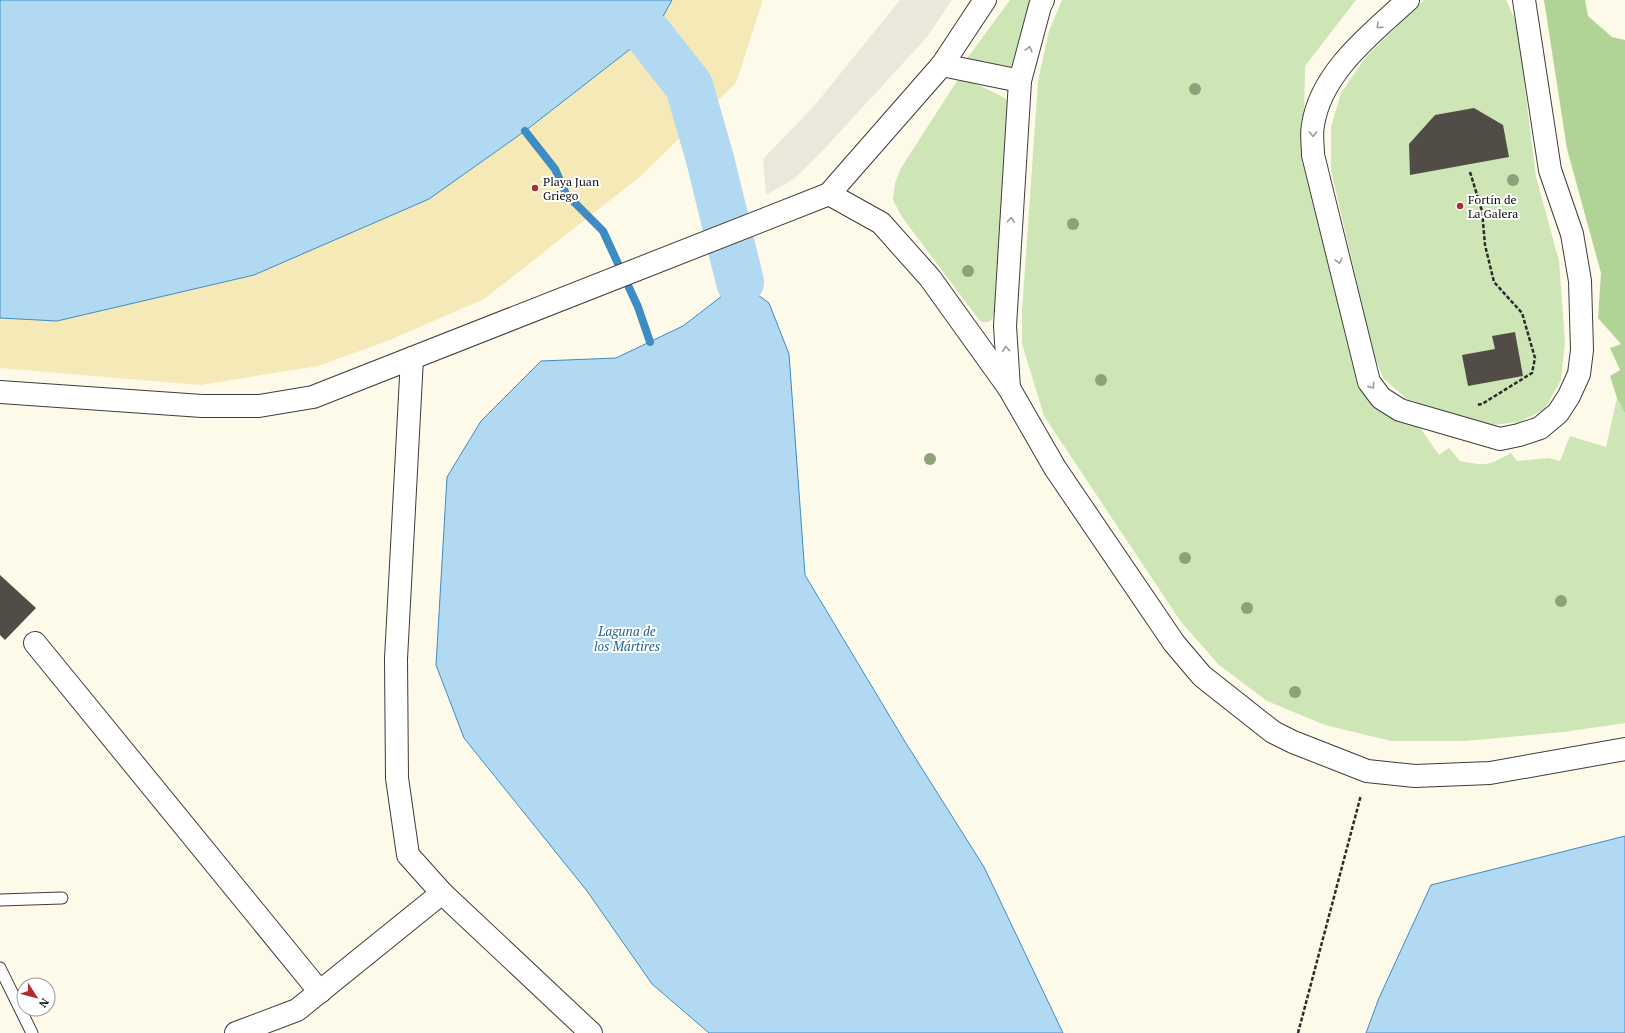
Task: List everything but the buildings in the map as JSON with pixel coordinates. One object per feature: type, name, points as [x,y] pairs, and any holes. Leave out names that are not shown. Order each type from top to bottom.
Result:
[{"type":"street","points":[[0,392],[202,406],[259,406],[313,397],[825,196],[942,65],[985,0]]},
{"type":"street","points":[[1009,388],[1005,326],[1020,81],[1040,6],[1044,0]]},
{"type":"street","points":[[1408,0],[1357,47],[1335,73],[1320,99],[1313,125],[1313,155],[1369,382],[1381,398],[1400,410],[1500,439],[1540,428],[1558,413],[1570,396],[1579,374],[1582,350],[1580,281],[1572,234],[1550,170],[1524,0]]},
{"type":"street","points":[[942,65],[1020,81]]},
{"type":"street","points":[[825,196],[881,223],[930,278],[1009,388],[1055,468],[1174,643],[1202,676],[1273,732],[1367,771],[1415,776],[1490,773],[1625,749]]},
{"type":"street","points":[[412,358],[396,659],[397,778],[408,856],[442,893],[591,1033]]},
{"type":"street","points":[[35,643],[320,992]]},
{"type":"street","points":[[236,1033],[297,1010],[442,893]]},
{"type":"lane","points":[[0,900],[62,898]]},
{"type":"lane","points":[[0,968],[32,1033]]},
{"type":"path","points":[[1470,172],[1482,211],[1485,245],[1494,282],[1522,313],[1535,358],[1532,373],[1482,404],[1470,407]]},
{"type":"path","points":[[1298,1033],[1367,771]]},
{"type":"green space","points":[[1010,0],[1031,0],[1027,10],[1012,72],[968,63],[968,57]]},
{"type":"green space","points":[[1062,0],[1356,0],[1305,66],[1304,129],[1342,318],[1395,418],[1421,429],[1439,455],[1449,448],[1460,461],[1475,464],[1492,463],[1511,453],[1517,461],[1549,458],[1560,461],[1570,436],[1606,447],[1617,398],[1625,413],[1625,723],[1564,732],[1464,741],[1391,741],[1325,725],[1267,701],[1219,665],[1181,622],[1044,416],[1022,344],[1022,312],[1038,81],[1049,31]]},
{"type":"green space","points":[[1424,0],[1506,0],[1517,24],[1536,177],[1559,261],[1565,342],[1561,380],[1544,410],[1519,422],[1492,425],[1466,418],[1407,399],[1384,379],[1373,353],[1331,170],[1331,127],[1341,93],[1365,58]]},
{"type":"green space","points":[[1544,0],[1585,0],[1588,16],[1612,37],[1625,40],[1625,413],[1617,398],[1610,376],[1620,370],[1610,348],[1621,344],[1598,318],[1601,273],[1567,149]]},
{"type":"green space","points":[[968,80],[1005,98],[1009,104],[995,309],[989,322],[980,321],[902,217],[893,200],[895,183],[901,168],[957,81]]},
{"type":"sand","name":"Playa Juan Griego","points":[[672,0],[763,0],[736,83],[641,176],[484,299],[390,340],[318,366],[200,385],[0,368],[0,318],[57,321],[254,275],[429,199],[525,131],[656,29]]},
{"type":"shaded area","points":[[900,0],[952,0],[927,37],[826,147],[794,179],[766,195],[763,159],[815,105]]},
{"type":"water","points":[[0,0],[672,0],[656,29],[525,131],[429,199],[254,275],[57,321],[0,318]]},
{"type":"water","name":"Laguna de los Mártires","points":[[740,282],[769,303],[789,354],[805,575],[904,740],[984,867],[1063,1033],[709,1033],[652,984],[587,891],[464,738],[436,665],[447,477],[481,421],[541,361],[616,358],[683,326]]},
{"type":"water","points":[[1625,836],[1625,1033],[1366,1033],[1379,998],[1431,885]]},
{"type":"waterway","points":[[649,35],[689,86],[710,159],[740,282]]},
{"type":"waterway","points":[[525,131],[555,169],[566,194],[603,231],[638,307],[650,342]]},
{"type":"place","name":"Playa Juan Griego","points":[[535,188]]},
{"type":"place","name":"Fortín de La Galera","points":[[1460,206]]}]
